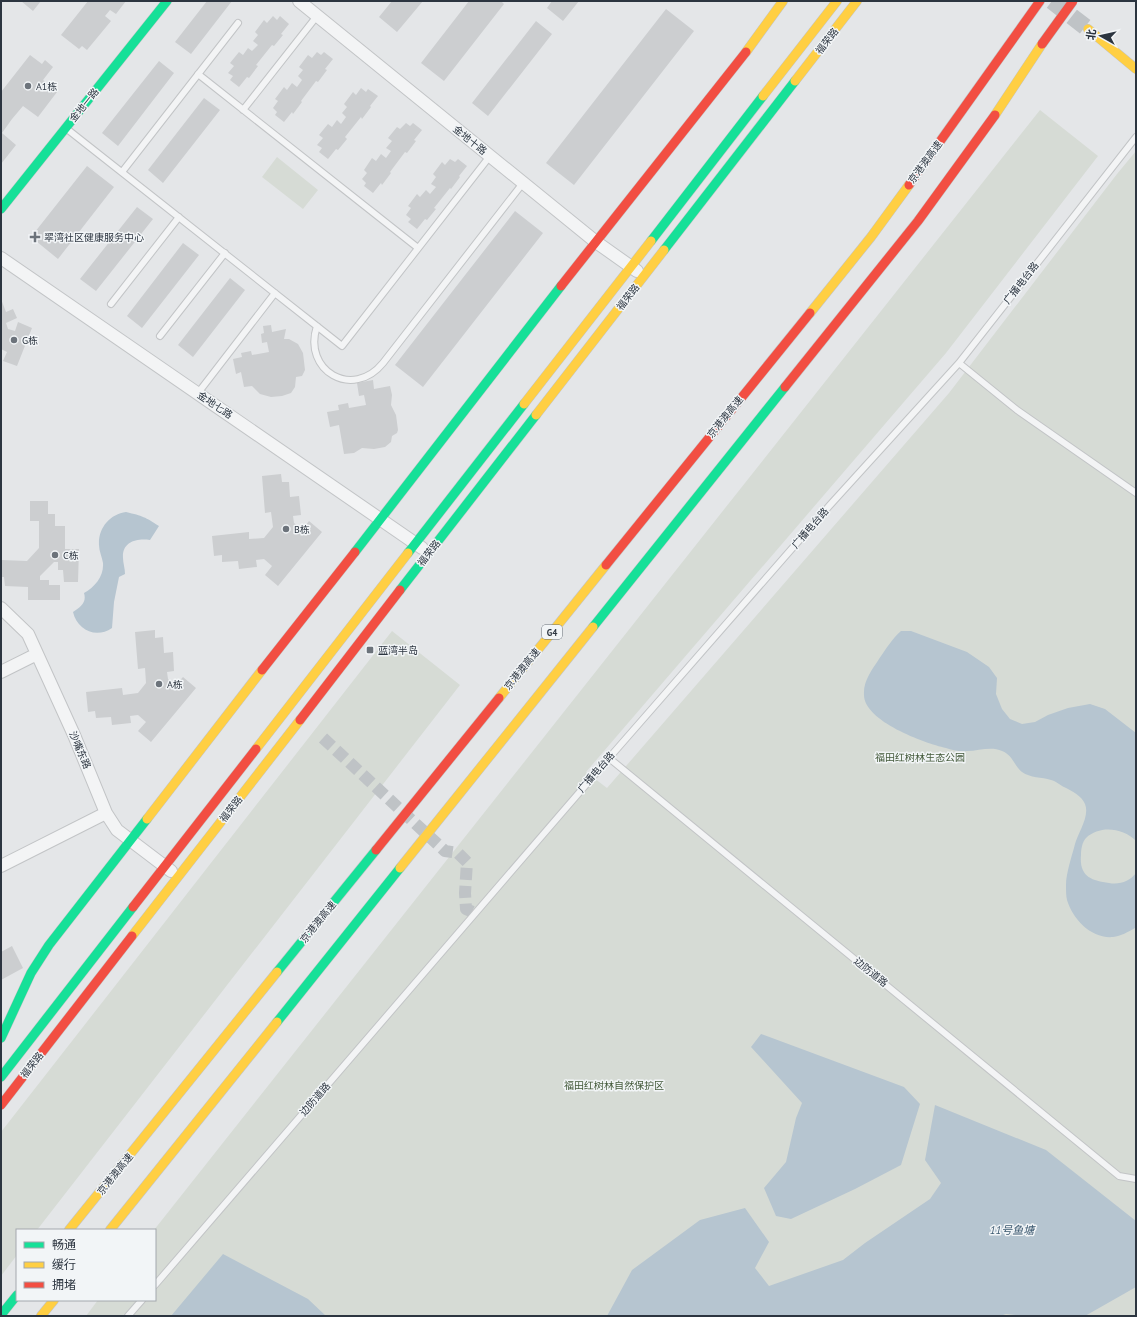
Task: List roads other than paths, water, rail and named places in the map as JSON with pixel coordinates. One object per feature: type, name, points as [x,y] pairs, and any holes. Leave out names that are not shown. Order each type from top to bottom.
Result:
[{"type":"main road","name":"金地一路","points":[[1,209],[166,1]]},
{"type":"main road","points":[[1,1038],[26,983],[42,955],[380,519],[749,48],[783,1]]},
{"type":"main road","name":"福荣路","points":[[1,1077],[837,1]]},
{"type":"main road","name":"福荣路","points":[[1,1105],[857,1]]},
{"type":"main road","name":"京港澳高速","points":[[70,1229],[871,237],[1040,1]]},
{"type":"main road","points":[[111,1229],[918,221],[1005,101],[1042,44],[1073,1]]},
{"type":"main road","points":[[1088,29],[1136,69]]},
{"type":"main road","points":[[1,1070],[10,1066]]},
{"type":"main road","points":[[1,1315],[16,1296]]},
{"type":"main road","points":[[41,1316],[53,1301]]},
{"type":"street","name":"金地十路","points":[[299,1],[596,242],[644,276]]},
{"type":"street","name":"金地七路","points":[[1,258],[429,553]]},
{"type":"street","name":"沙嘴东路","points":[[1,608],[28,634],[74,735],[106,813],[118,830],[178,877]]},
{"type":"street","points":[[1,672],[37,654]]},
{"type":"street","points":[[1,866],[106,813]]},
{"type":"lane","points":[[243,110],[317,16]]},
{"type":"lane","points":[[122,172],[238,23]]},
{"type":"lane","points":[[198,74],[418,248]]},
{"type":"lane","points":[[65,128],[342,346],[490,156]]},
{"type":"lane","name":"广播电台路","points":[[475,913],[830,505],[959,363],[1136,137]]},
{"type":"lane","points":[[317,326],[314,334],[315,351],[317,358],[327,371],[341,379],[349,380],[357,380],[372,374],[383,363],[523,183]]},
{"type":"lane","points":[[111,304],[179,217]]},
{"type":"lane","points":[[160,336],[225,253]]},
{"type":"lane","points":[[198,393],[275,293]]},
{"type":"lane","points":[[959,363],[1017,410],[1136,493]]},
{"type":"lane","name":"边防道路","points":[[609,758],[1119,1176],[1136,1179]]},
{"type":"lane","name":"边防道路","points":[[156,1284],[475,913]]},
{"type":"lane","points":[[128,1316],[141,1301]]},
{"type":"water","points":[[126,512],[144,517],[159,526],[150,540],[131,542],[125,548],[123,558],[125,574],[119,577],[114,602],[112,628],[100,633],[94,633],[83,628],[79,624],[73,612],[84,602],[84,593],[92,588],[98,581],[102,572],[103,563],[99,550],[99,539],[103,528],[110,519],[120,513]]},
{"type":"water","points":[[901,631],[911,631],[967,652],[989,667],[997,678],[996,694],[1002,709],[1010,719],[1022,724],[1035,722],[1048,715],[1068,708],[1090,704],[1105,709],[1136,733],[1136,841],[1125,833],[1118,831],[1098,831],[1086,838],[1081,851],[1081,862],[1084,873],[1097,881],[1121,883],[1134,876],[1136,873],[1135,928],[1124,934],[1113,937],[1098,935],[1084,927],[1074,914],[1067,900],[1066,885],[1069,864],[1086,814],[1084,801],[1079,796],[1053,781],[1025,774],[1019,770],[1009,755],[1002,751],[989,749],[959,751],[936,745],[910,736],[884,722],[874,714],[867,705],[864,695],[866,680],[887,648]]},
{"type":"water","points":[[761,1034],[904,1087],[920,1104],[901,1165],[855,1189],[791,1219],[776,1216],[764,1188],[786,1162],[796,1118],[802,1103],[751,1047]]},
{"type":"water","name":"11号鱼塘","points":[[935,1105],[1046,1150],[1136,1221],[1136,1287],[1085,1316],[1024,1316],[1006,1314],[1000,1316],[607,1316],[632,1270],[700,1220],[745,1208],[769,1242],[755,1268],[769,1286],[843,1260],[865,1243],[930,1199],[941,1183],[925,1160]]},
{"type":"water","points":[[223,1254],[308,1299],[326,1316],[171,1316]]},
{"type":"tunnel","points":[[1052,1],[1088,29]]},
{"type":"tunnel","points":[[323,738],[445,851],[458,853],[467,862],[465,893],[466,909],[475,913]]},
{"type":"place","name":"A1栋","points":[[28,86]]},
{"type":"place","name":"翠湾社区健康服务中心","points":[[35,237]]},
{"type":"place","name":"G栋","points":[[14,340]]},
{"type":"place","name":"B栋","points":[[286,529]]},
{"type":"place","name":"C栋","points":[[55,555]]},
{"type":"place","name":"蓝湾半岛","points":[[370,650]]},
{"type":"place","name":"A栋","points":[[159,684]]},
{"type":"park label","name":"福田红树林生态公园","points":[[920,757]]},
{"type":"park label","name":"福田红树林自然保护区","points":[[614,1085]]}]
